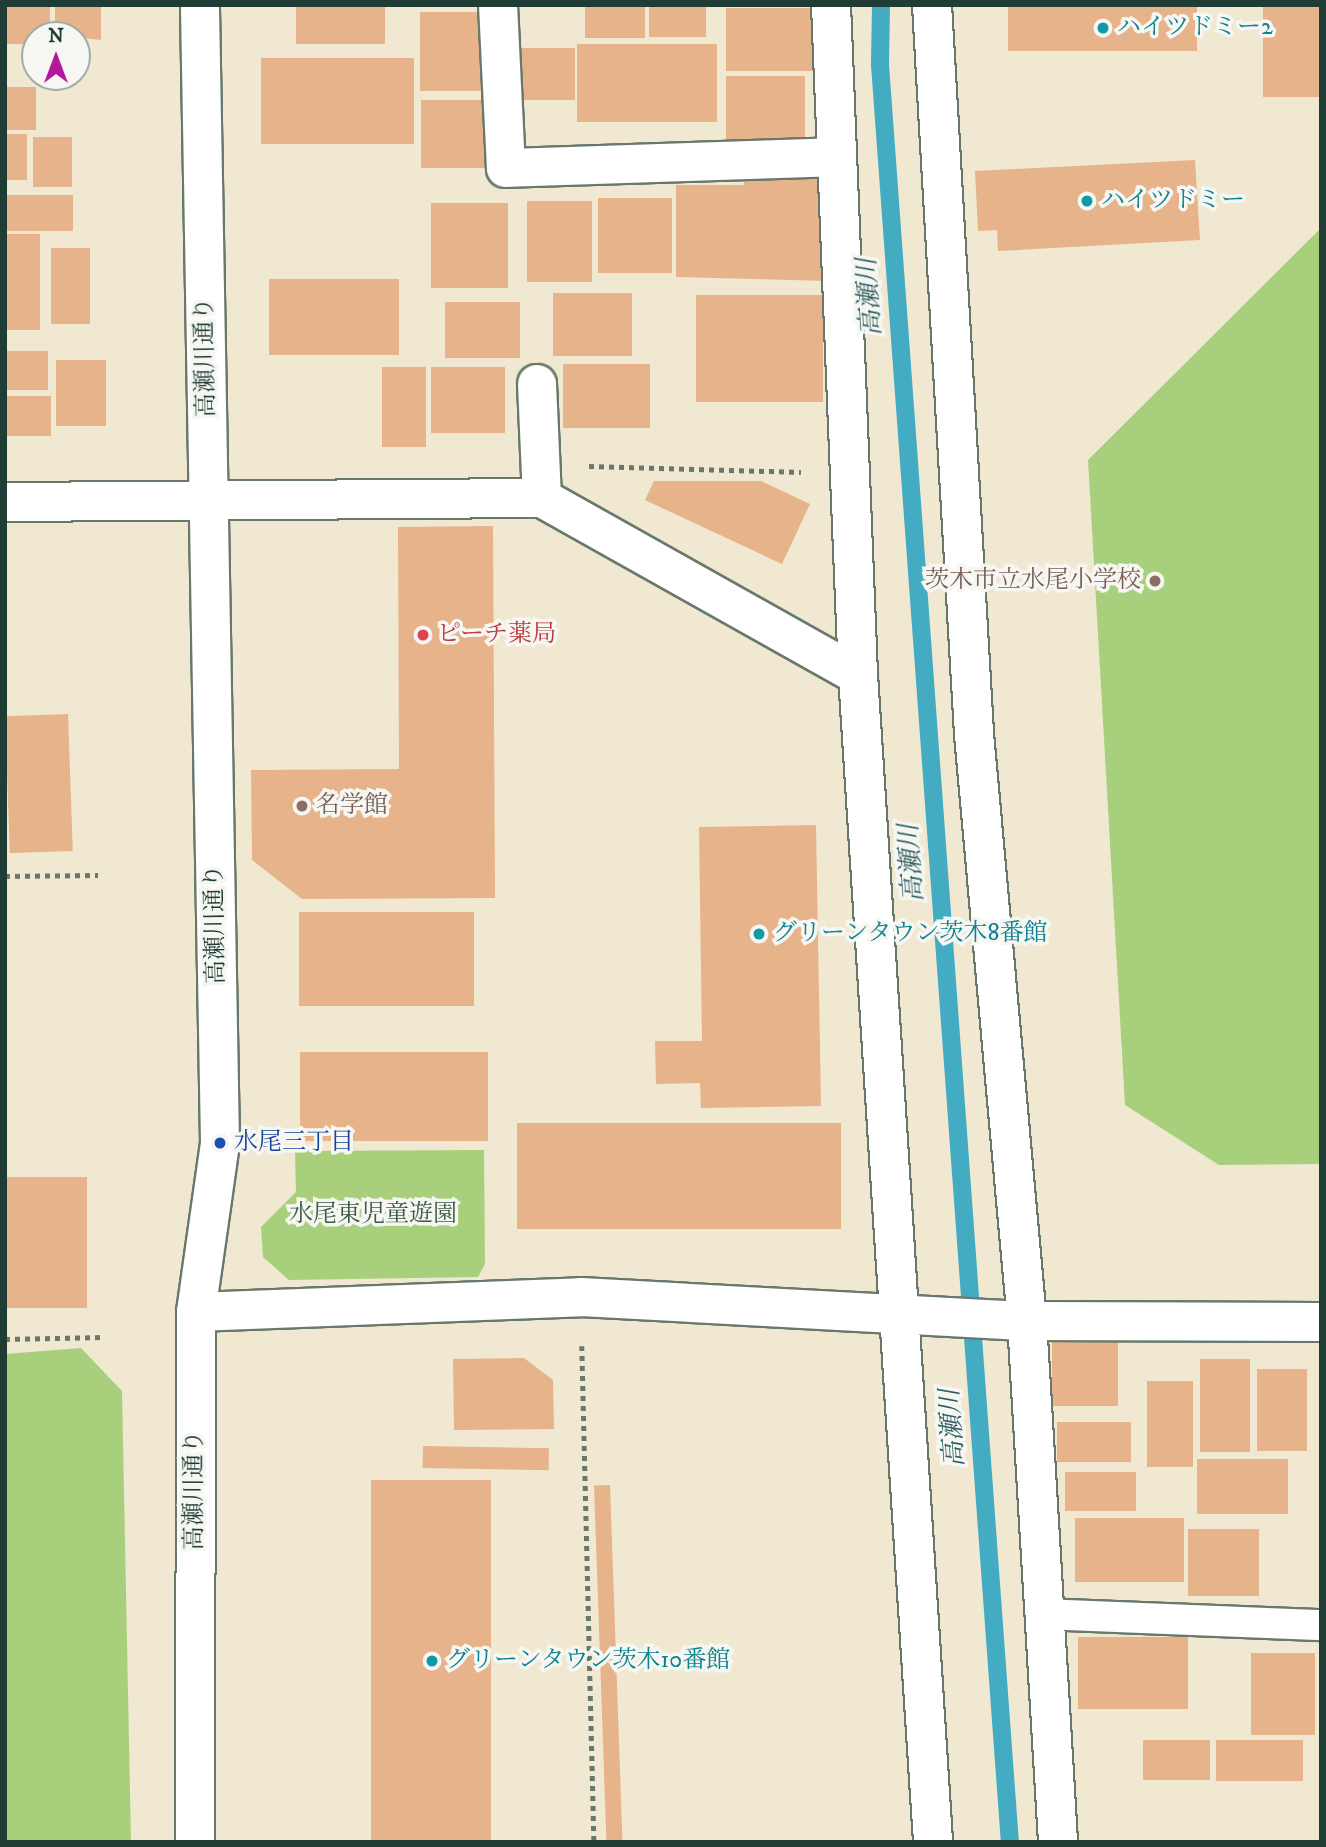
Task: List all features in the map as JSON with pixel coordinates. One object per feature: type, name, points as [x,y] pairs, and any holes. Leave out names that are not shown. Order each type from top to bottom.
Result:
[{"type":"street","name":"高瀬川通り","points":[[195,1842],[196,1312],[220,1143],[200,5]]},
{"type":"street","points":[[498,5],[506,167],[837,157]]},
{"type":"street","points":[[831,5],[859,675],[933,1842]]},
{"type":"street","points":[[932,5],[974,734],[1027,1321],[1058,1842]]},
{"type":"street","points":[[537,384],[542,498]]},
{"type":"street","points":[[5,502],[209,505],[542,498],[859,675]]},
{"type":"street","points":[[196,1312],[581,1297],[1027,1321],[1321,1322]]},
{"type":"lane","points":[[1044,1614],[1321,1625]]},
{"type":"path","points":[[542,498],[581,466],[850,473]]},
{"type":"path","points":[[5,876],[98,874]]},
{"type":"path","points":[[581,1297],[594,1842]]},
{"type":"path","points":[[5,1339],[105,1337]]},
{"type":"green space","points":[[1321,228],[1321,1164],[1219,1165],[1125,1105],[1088,460]]},
{"type":"green space","name":"水尾東児童遊園","points":[[484,1150],[485,1264],[478,1277],[289,1280],[263,1257],[261,1227],[296,1192],[295,1151]]},
{"type":"green space","points":[[81,1348],[122,1391],[131,1842],[5,1842],[5,1354]]},
{"type":"building","points":[[5,5],[50,5],[50,21],[21,21],[21,44],[5,44]]},
{"type":"building","points":[[55,5],[101,5],[101,40],[91,39],[91,21],[55,21]]},
{"type":"building","points":[[296,5],[385,5],[385,44],[296,44]]},
{"type":"building","points":[[585,5],[645,5],[645,38],[585,38]]},
{"type":"building","points":[[649,5],[706,5],[706,37],[649,37]]},
{"type":"building","name":"ハイツドミー2","points":[[1008,5],[1197,5],[1197,51],[1008,51]]},
{"type":"building","points":[[1263,5],[1321,5],[1321,97],[1263,97]]},
{"type":"building","points":[[726,8],[823,8],[823,71],[726,71]]},
{"type":"building","points":[[420,12],[492,12],[492,91],[420,91]]},
{"type":"building","points":[[577,44],[717,44],[717,122],[577,122]]},
{"type":"building","points":[[510,48],[575,48],[575,100],[510,100]]},
{"type":"building","points":[[261,58],[414,58],[414,144],[261,144]]},
{"type":"building","points":[[726,76],[805,76],[805,143],[726,143]]},
{"type":"building","points":[[5,87],[36,91],[36,130],[5,130]]},
{"type":"building","points":[[421,100],[494,100],[494,168],[421,168]]},
{"type":"building","points":[[5,134],[27,134],[27,180],[5,180]]},
{"type":"building","points":[[33,137],[72,137],[72,187],[33,187]]},
{"type":"building","name":"ハイツドミー","points":[[1195,160],[1200,240],[998,251],[997,230],[978,231],[975,171]]},
{"type":"building","points":[[744,178],[829,178],[829,281],[676,277],[676,185],[744,185]]},
{"type":"building","points":[[5,195],[73,195],[73,231],[5,231]]},
{"type":"building","points":[[598,198],[672,198],[672,273],[598,273]]},
{"type":"building","points":[[527,201],[592,201],[592,282],[527,282]]},
{"type":"building","points":[[431,203],[508,203],[508,288],[431,288]]},
{"type":"building","points":[[5,234],[40,234],[40,330],[5,330]]},
{"type":"building","points":[[51,248],[90,248],[90,324],[51,324]]},
{"type":"building","points":[[269,279],[399,279],[399,355],[269,355]]},
{"type":"building","points":[[553,293],[632,293],[632,356],[553,356]]},
{"type":"building","points":[[696,295],[823,295],[823,402],[696,402]]},
{"type":"building","points":[[445,302],[520,302],[520,358],[445,358]]},
{"type":"building","points":[[5,351],[48,351],[48,390],[5,390]]},
{"type":"building","points":[[56,360],[106,360],[106,426],[56,426]]},
{"type":"building","points":[[563,364],[650,364],[650,428],[563,428]]},
{"type":"building","points":[[382,367],[426,367],[426,447],[382,447]]},
{"type":"building","points":[[431,367],[505,367],[505,433],[431,433]]},
{"type":"building","points":[[5,396],[51,396],[51,436],[5,436]]},
{"type":"building","points":[[654,481],[761,481],[810,504],[782,564],[645,500]]},
{"type":"building","points":[[493,526],[495,898],[302,899],[252,860],[251,770],[399,769],[398,527]]},
{"type":"building","points":[[68,714],[73,851],[10,853],[5,716]]},
{"type":"building","name":"グリーンタウン茨木8番館","points":[[816,825],[821,1106],[701,1108],[700,1083],[656,1084],[655,1041],[702,1041],[699,827]]},
{"type":"building","points":[[299,912],[474,912],[474,1006],[299,1006]]},
{"type":"building","points":[[300,1052],[488,1052],[488,1141],[300,1141]]},
{"type":"building","points":[[517,1123],[841,1123],[841,1229],[517,1229]]},
{"type":"building","points":[[5,1177],[87,1177],[87,1308],[5,1308]]},
{"type":"building","points":[[1052,1342],[1118,1342],[1118,1406],[1052,1406]]},
{"type":"building","points":[[524,1358],[553,1380],[554,1429],[454,1430],[453,1359]]},
{"type":"building","points":[[1200,1359],[1250,1359],[1250,1452],[1200,1452]]},
{"type":"building","points":[[1257,1369],[1307,1369],[1307,1451],[1257,1451]]},
{"type":"building","points":[[1147,1381],[1193,1381],[1193,1467],[1147,1467]]},
{"type":"building","points":[[1057,1422],[1131,1422],[1131,1462],[1057,1462]]},
{"type":"building","points":[[423,1446],[549,1448],[549,1470],[423,1468]]},
{"type":"building","points":[[1197,1459],[1288,1459],[1288,1514],[1197,1514]]},
{"type":"building","points":[[1065,1472],[1136,1472],[1136,1511],[1065,1511]]},
{"type":"building","name":"グリーンタウン茨木10番館","points":[[371,1480],[491,1480],[491,1842],[371,1842]]},
{"type":"building","points":[[610,1485],[622,1842],[606,1842],[594,1486]]},
{"type":"building","points":[[1075,1518],[1184,1518],[1184,1582],[1075,1582]]},
{"type":"building","points":[[1188,1529],[1259,1529],[1259,1596],[1188,1596]]},
{"type":"building","points":[[1078,1637],[1188,1637],[1188,1709],[1078,1709]]},
{"type":"building","points":[[1251,1653],[1315,1653],[1315,1735],[1251,1735]]},
{"type":"building","points":[[1143,1740],[1210,1740],[1210,1780],[1143,1780]]},
{"type":"building","points":[[1216,1740],[1303,1740],[1303,1781],[1216,1781]]},
{"type":"waterway","name":"高瀬川","points":[[881,5],[880,65],[1010,1842]]},
{"type":"place","name":"ハイツドミー2","points":[[1103,28]]},
{"type":"place","name":"ハイツドミー","points":[[1087,201]]},
{"type":"place","name":"茨木市立水尾小学校","points":[[1155,581]]},
{"type":"place","name":"ピーチ薬局","points":[[423,635]]},
{"type":"place","name":"名学館","points":[[302,806]]},
{"type":"place","name":"グリーンタウン茨木8番館","points":[[759,934]]},
{"type":"place","name":"水尾三丁目","points":[[220,1143]]},
{"type":"place","name":"グリーンタウン茨木10番館","points":[[432,1661]]}]
